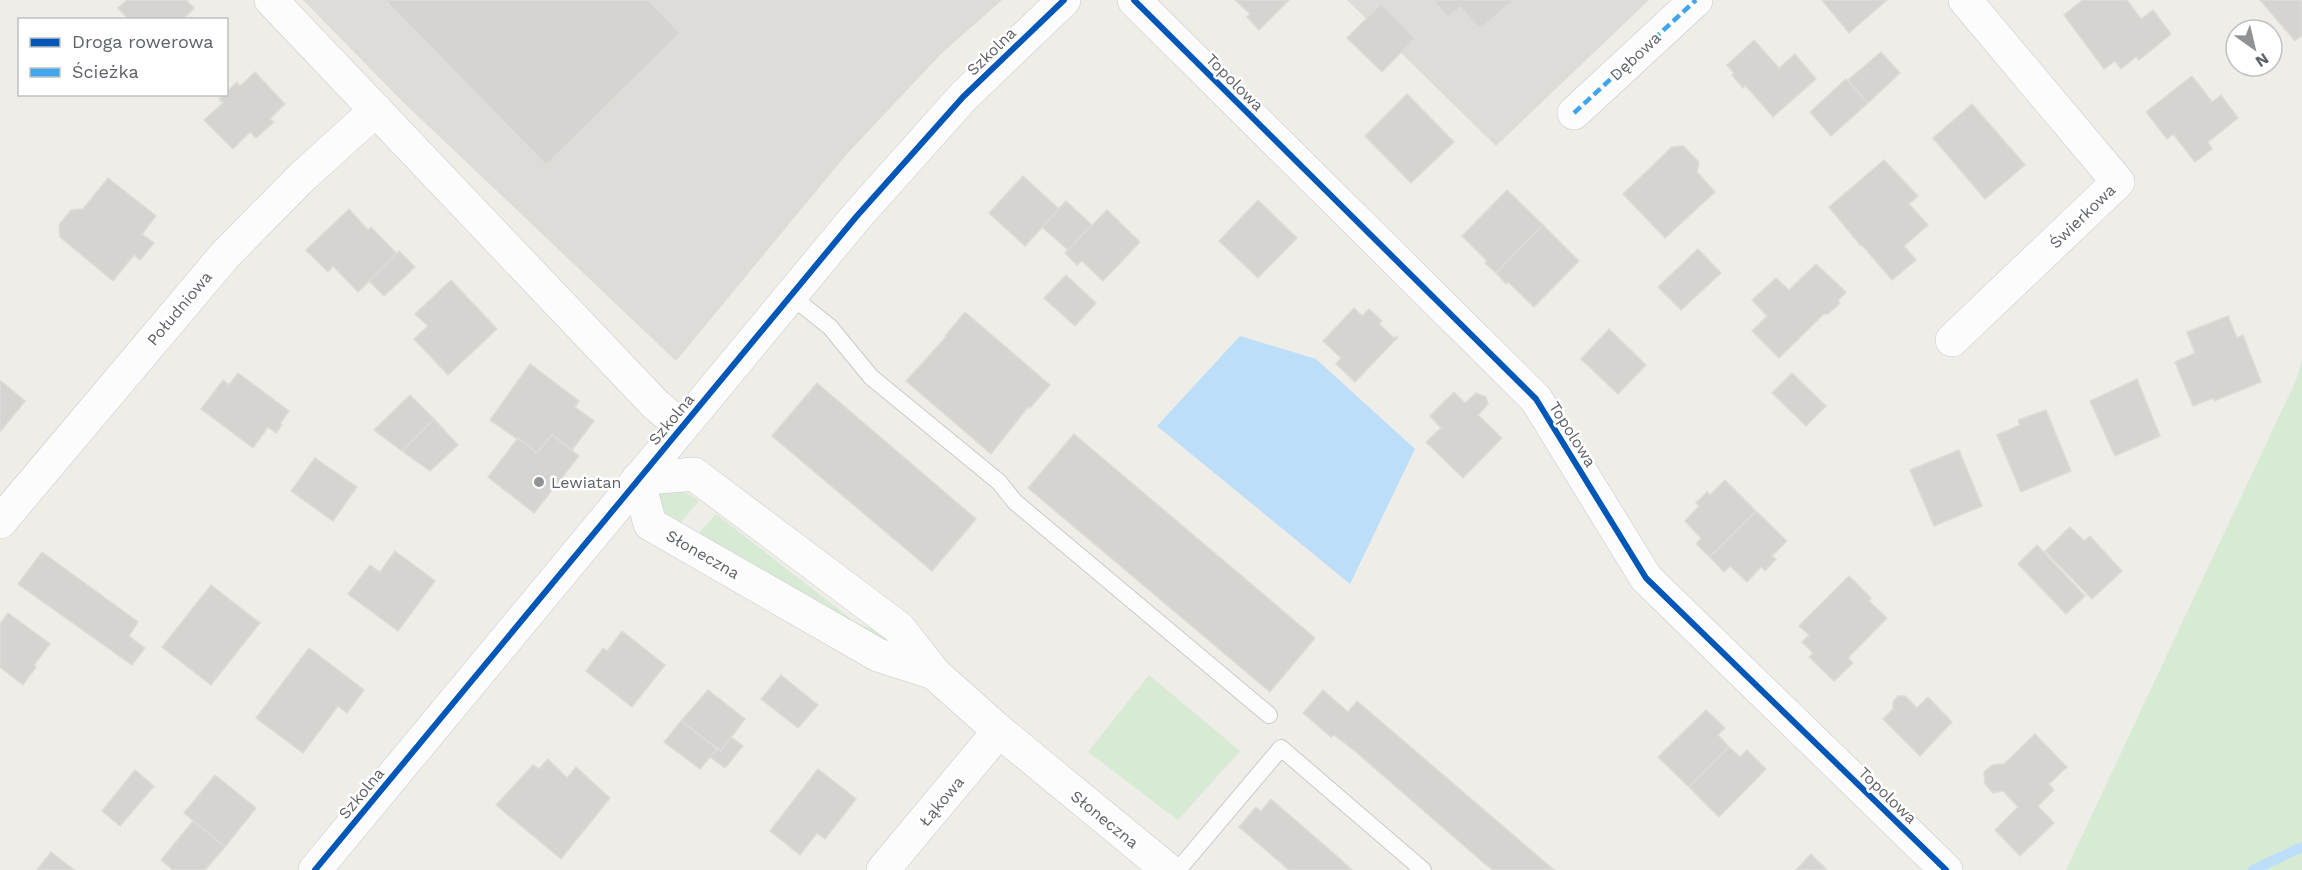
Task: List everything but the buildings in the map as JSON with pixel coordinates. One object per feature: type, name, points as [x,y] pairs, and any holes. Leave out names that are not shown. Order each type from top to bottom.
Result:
[{"type":"street","points":[[271,0],[656,404],[681,426]]},
{"type":"street","name":"Szkolna","points":[[315,870],[856,217],[963,96],[1064,0]]},
{"type":"street","name":"Topolowa","points":[[1134,0],[1536,399],[1646,578],[1946,870]]},
{"type":"street","name":"Dębowa","points":[[1574,113],[1696,0]]},
{"type":"street","name":"Świerkowa","points":[[1952,340],[2118,182],[1965,0]]},
{"type":"street","name":"Południowa","points":[[0,522],[225,255],[301,178],[376,110]]},
{"type":"street","name":"Słoneczna","points":[[934,673],[878,655],[650,524],[638,479],[694,474],[900,628],[934,673],[999,731],[1168,870]]},
{"type":"street","name":"Łąkowa","points":[[883,870],[999,731]]},
{"type":"lane","points":[[791,296],[830,327],[871,377],[999,482],[1015,502],[1269,715]]},
{"type":"lane","points":[[1178,870],[1281,748],[1423,870]]},
{"type":"shaded area","points":[[303,0],[1002,0],[941,54],[846,155],[676,361],[403,102]]},
{"type":"shaded area","points":[[1347,0],[1649,0],[1496,146]]},
{"type":"green space","points":[[2302,360],[2302,870],[2066,870],[2297,378]]},
{"type":"green space","points":[[677,486],[699,501],[681,522],[658,508],[655,488]]},
{"type":"green space","points":[[716,514],[856,623],[890,635],[888,643],[699,533]]},
{"type":"green space","points":[[1149,675],[1240,751],[1178,820],[1088,752]]},
{"type":"water","points":[[1240,336],[1316,359],[1415,449],[1350,584],[1157,426]]},
{"type":"waterway","points":[[2253,870],[2302,847]]},
{"type":"marked path","points":[[1574,113],[1696,0]]},
{"type":"cycle path","points":[[315,870],[856,217],[963,97],[1064,0]]},
{"type":"cycle path","points":[[1134,0],[1536,399],[1646,578],[1946,870]]},
{"type":"place","name":"Lewiatan","points":[[539,482]]}]
